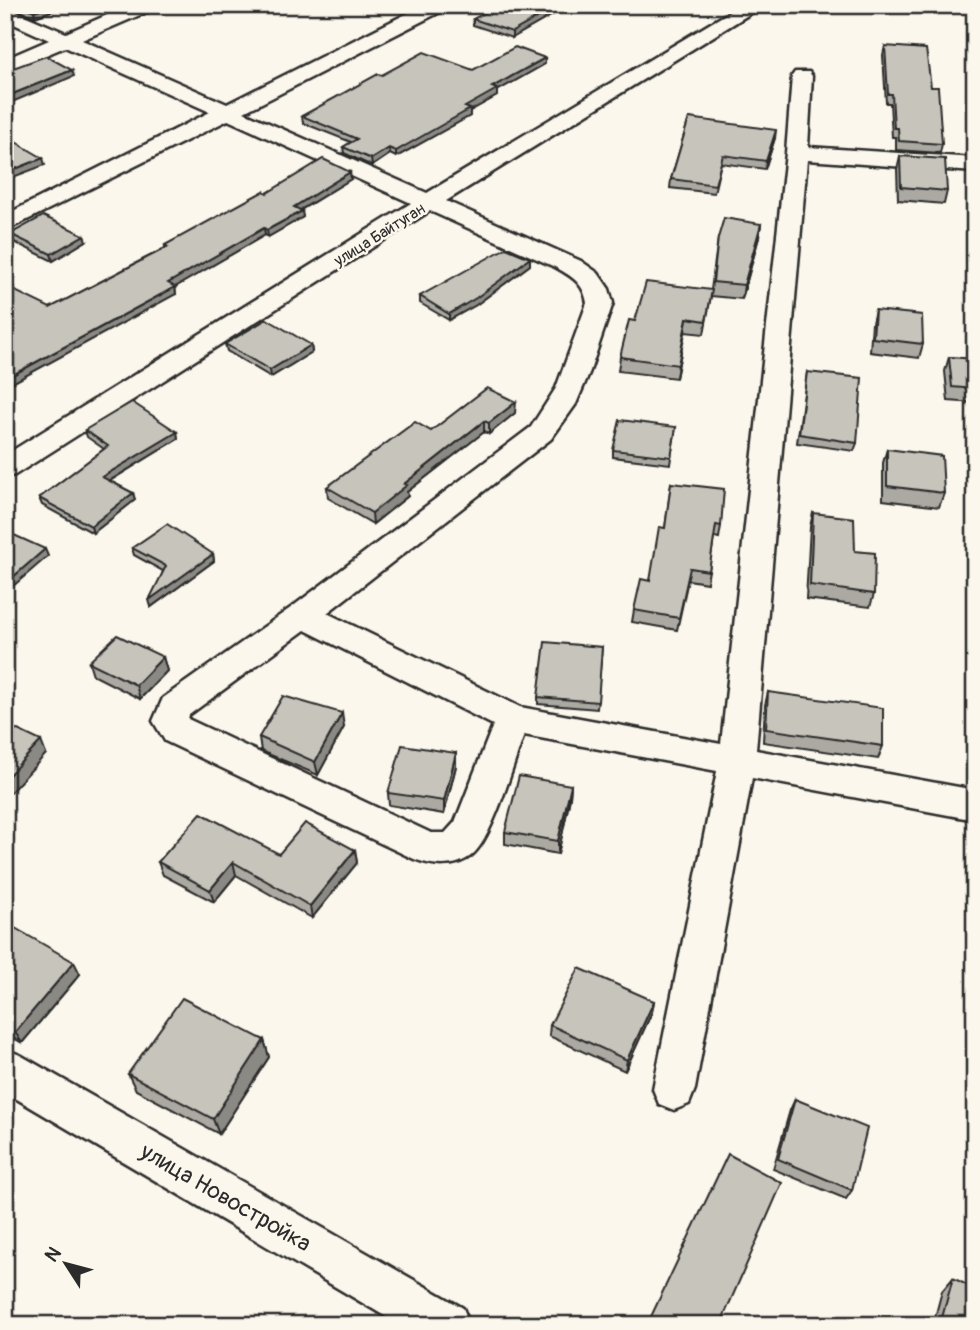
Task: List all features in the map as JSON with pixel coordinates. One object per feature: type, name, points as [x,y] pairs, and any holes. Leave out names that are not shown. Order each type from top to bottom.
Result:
[{"type":"street","points":[[5,66],[146,5]]},
{"type":"street","points":[[5,223],[439,5]]},
{"type":"street","name":"улица Байтуган","points":[[5,468],[430,201],[755,5]]},
{"type":"street","points":[[5,13],[580,270],[599,290],[600,303],[558,416],[541,433],[303,615],[176,706],[170,721],[177,731],[427,848],[444,850],[460,845],[470,830],[513,719]]},
{"type":"street","points":[[674,1089],[737,761],[797,153],[802,76]]},
{"type":"street","points":[[797,153],[975,165]]},
{"type":"street","points":[[303,615],[513,719],[975,805]]},
{"type":"street","name":"улица Новостройка","points":[[5,1069],[446,1325]]},
{"type":"building","points":[[20,5],[50,5],[34,11]]},
{"type":"building","points":[[499,5],[559,5],[512,32],[473,19]]},
{"type":"building","points":[[885,46],[926,49],[931,87],[938,87],[942,144],[899,141],[898,128],[894,128],[892,94],[888,94]]},
{"type":"building","points":[[515,47],[545,58],[492,87],[497,89],[465,107],[470,109],[396,151],[389,148],[371,159],[343,147],[357,139],[302,116],[424,52],[473,70]]},
{"type":"building","points":[[46,56],[72,70],[5,97],[5,71]]},
{"type":"building","points":[[689,118],[776,130],[766,161],[723,155],[715,185],[671,179]]},
{"type":"building","points":[[7,137],[43,158],[5,173]]},
{"type":"building","points":[[900,156],[945,159],[947,191],[901,187]]},
{"type":"building","points":[[323,159],[350,172],[294,207],[302,211],[267,230],[264,228],[168,283],[175,287],[5,379],[5,286],[50,308],[168,247],[165,245],[264,191],[267,193]]},
{"type":"building","points":[[43,216],[84,235],[51,254],[10,234]]},
{"type":"building","points":[[724,218],[761,224],[744,285],[713,282],[718,238]]},
{"type":"building","points":[[506,248],[530,258],[476,298],[449,314],[420,296]]},
{"type":"building","points":[[646,282],[712,290],[706,321],[687,318],[678,365],[620,357],[629,320],[635,321]]},
{"type":"building","points":[[875,310],[922,315],[923,344],[873,338]]},
{"type":"building","points":[[267,319],[311,345],[270,370],[225,344]]},
{"type":"building","points":[[949,357],[975,359],[975,389],[952,387]]},
{"type":"building","points":[[807,372],[862,378],[857,443],[799,434]]},
{"type":"building","points":[[487,388],[516,402],[489,423],[484,421],[372,513],[327,487],[415,422],[431,431]]},
{"type":"building","points":[[132,402],[177,432],[102,477],[133,493],[91,526],[39,498],[108,446],[85,430]]},
{"type":"building","points":[[620,420],[676,427],[671,457],[613,450]]},
{"type":"building","points":[[887,449],[942,456],[944,493],[887,486]]},
{"type":"building","points":[[671,483],[724,489],[721,526],[716,525],[709,571],[690,568],[679,618],[634,610],[641,579],[650,581],[659,527],[665,528]]},
{"type":"building","points":[[813,513],[854,518],[855,551],[875,553],[874,594],[810,585]]},
{"type":"building","points":[[167,524],[213,554],[149,600],[166,566],[132,548]]},
{"type":"building","points":[[5,531],[45,549],[5,584]]},
{"type":"building","points":[[117,635],[163,657],[136,685],[89,662]]},
{"type":"building","points":[[545,642],[602,647],[598,702],[538,697]]},
{"type":"building","points":[[768,692],[883,708],[883,746],[766,729]]},
{"type":"building","points":[[283,696],[342,713],[315,762],[259,737]]},
{"type":"building","points":[[5,724],[41,741],[5,779]]},
{"type":"building","points":[[402,745],[456,753],[444,801],[388,793]]},
{"type":"building","points":[[519,776],[571,785],[558,841],[505,832]]},
{"type":"building","points":[[201,813],[279,854],[305,823],[355,850],[310,906],[233,862],[210,890],[158,862]]},
{"type":"building","points":[[15,928],[74,962],[15,1032],[5,1026],[5,938]]},
{"type":"building","points":[[579,968],[654,1001],[627,1060],[550,1025]]},
{"type":"building","points":[[182,998],[264,1040],[213,1119],[128,1074]]},
{"type":"building","points":[[795,1099],[867,1128],[852,1190],[778,1159]]},
{"type":"building","points":[[728,1154],[782,1183],[720,1325],[647,1325]]},
{"type":"building","points":[[953,1278],[975,1289],[975,1325],[940,1325]]}]
